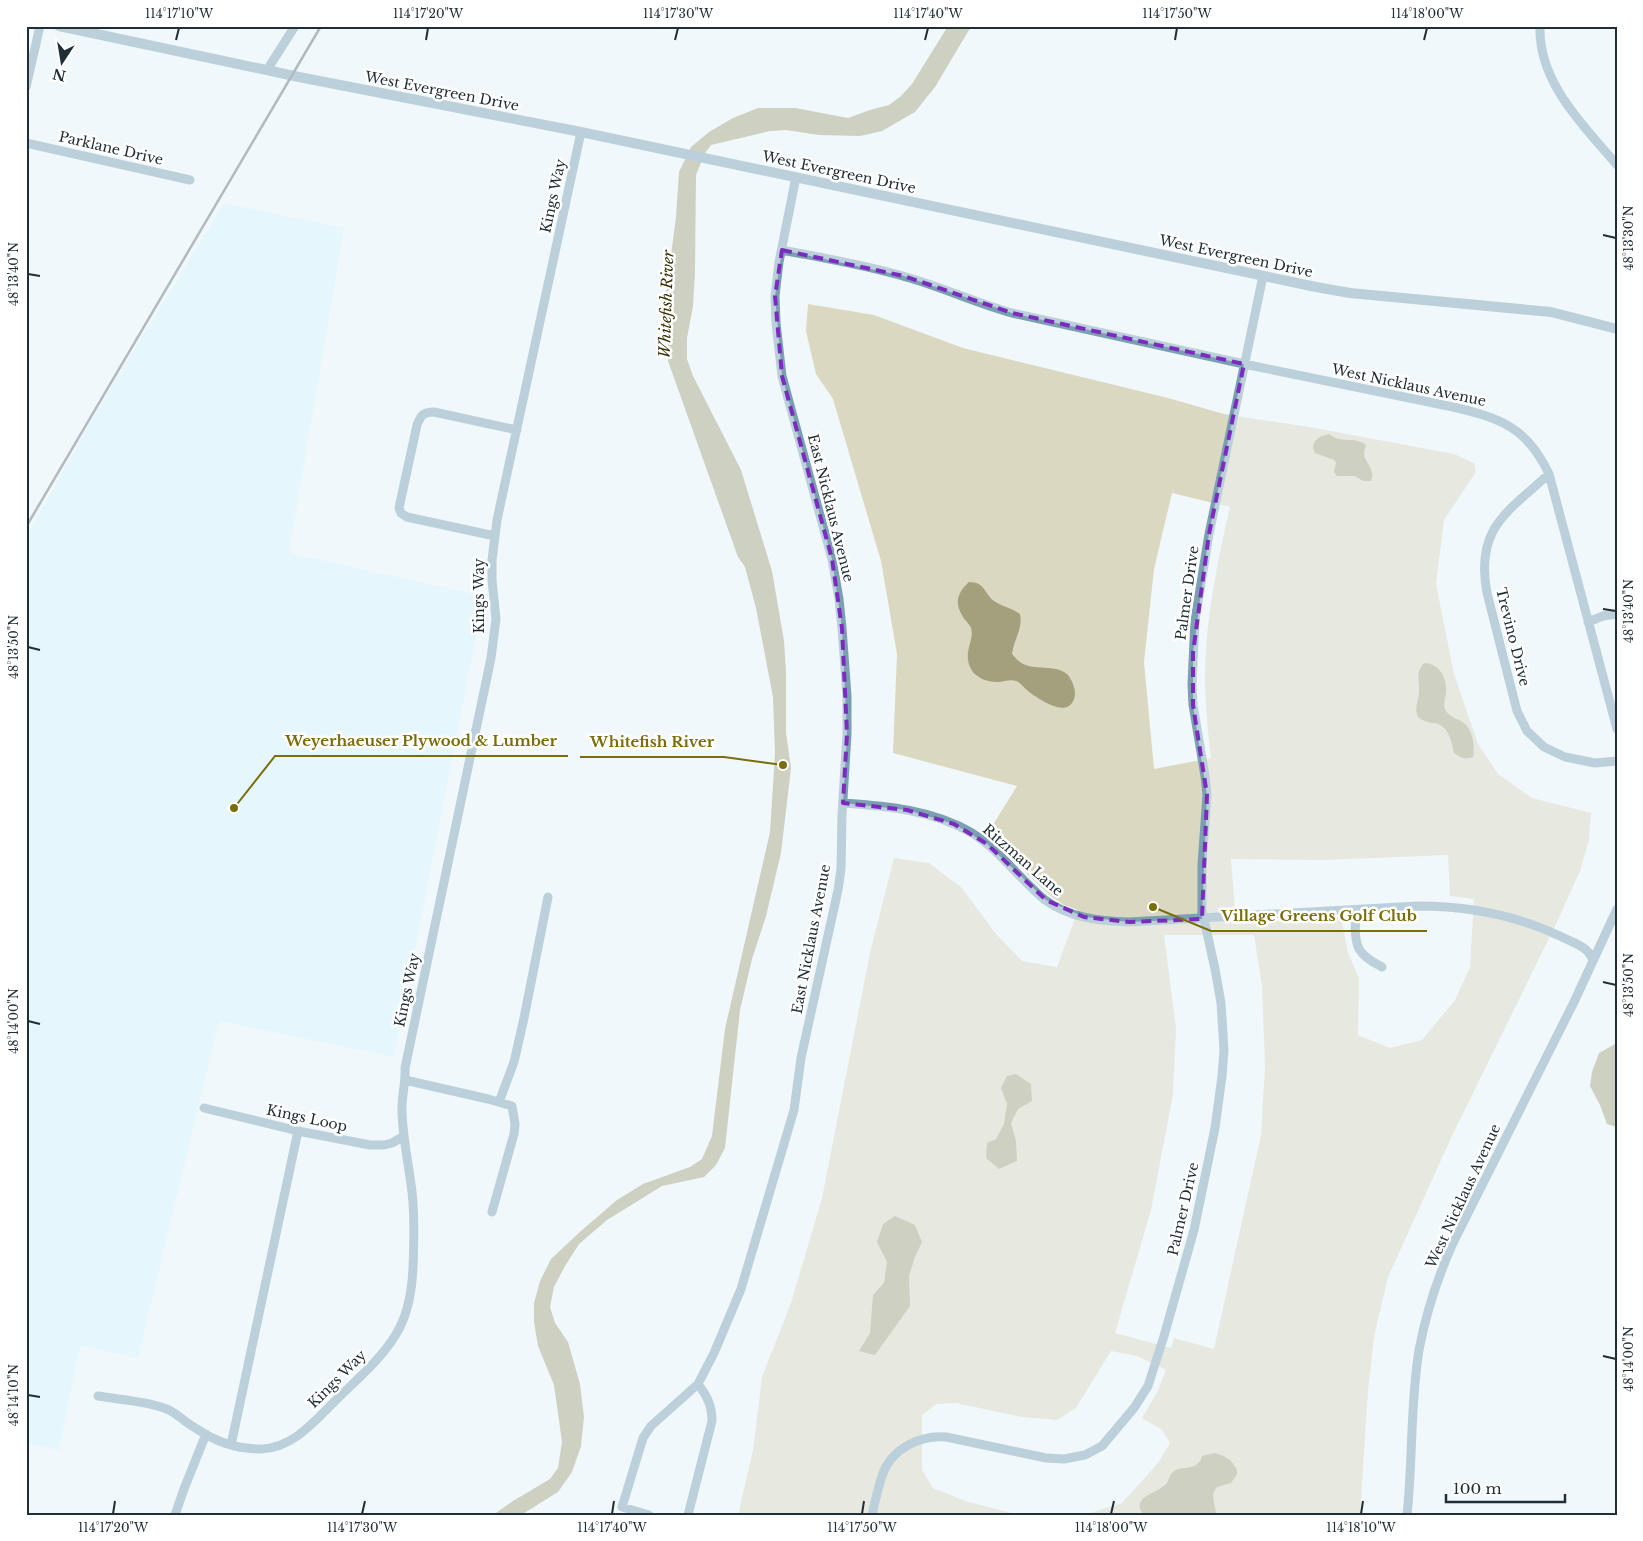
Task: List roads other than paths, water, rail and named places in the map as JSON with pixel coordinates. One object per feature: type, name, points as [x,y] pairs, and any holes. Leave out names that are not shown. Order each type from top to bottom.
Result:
[{"type":"street","points":[[26,87],[40,26]]},
{"type":"street","name":"West Evergreen Drive","points":[[59,26],[403,98],[581,132],[1350,293],[1551,312],[1617,329]]},
{"type":"street","points":[[267,70],[295,26]]},
{"type":"street","points":[[1540,26],[1539,38],[1543,58],[1555,85],[1572,110],[1617,165]]},
{"type":"street","name":"Kings Way","points":[[231,1445],[268,1448],[284,1444],[298,1436],[379,1357],[400,1326],[410,1298],[414,1247],[412,1193],[401,1102],[405,1068],[491,658],[496,619],[491,570],[495,536],[581,132]]},
{"type":"street","name":"Parklane Drive","points":[[26,143],[190,180]]},
{"type":"street","name":"East Nicklaus Avenue","points":[[648,1515],[622,1507],[643,1438],[651,1426],[698,1384],[714,1353],[741,1289],[794,1110],[801,1058],[841,869],[847,743],[847,696],[840,608],[826,535],[782,376],[776,323],[775,296],[796,177]]},
{"type":"street","points":[[782,250],[904,276],[1012,313],[1244,364]]},
{"type":"street","name":"Palmer Drive","points":[[872,1515],[882,1475],[889,1462],[903,1448],[923,1438],[946,1437],[1046,1458],[1064,1459],[1085,1455],[1102,1446],[1134,1408],[1148,1386],[1164,1336],[1194,1230],[1215,1128],[1224,1050],[1221,1003],[1216,969],[1203,919],[1202,864],[1207,795],[1194,705],[1193,653],[1197,604],[1206,551],[1263,276]]},
{"type":"street","name":"West Nicklaus Avenue","points":[[1244,364],[1484,414],[1512,428],[1524,438],[1534,449],[1548,474],[1554,490],[1617,729]]},
{"type":"street","points":[[495,536],[407,517],[401,513],[399,508],[417,425],[420,416],[426,412],[434,412],[517,430]]},
{"type":"street","name":"Trevino Drive","points":[[1548,474],[1500,519],[1492,531],[1486,545],[1484,561],[1487,593],[1517,711],[1528,731],[1544,747],[1566,757],[1595,763],[1617,761]]},
{"type":"street","points":[[1588,622],[1603,616],[1617,614]]},
{"type":"street","name":"Ritzman Lane","points":[[843,804],[907,810],[927,814],[954,824],[987,844],[1046,900],[1084,918],[1129,922],[1439,906],[1488,911],[1526,922],[1552,932],[1589,952],[1593,961]]},
{"type":"street","points":[[499,1102],[514,1062],[548,897]]},
{"type":"street","points":[[1357,910],[1355,918],[1360,952],[1368,960],[1382,967]]},
{"type":"street","name":"West Nicklaus Avenue","points":[[1407,1515],[1416,1379],[1423,1334],[1434,1291],[1454,1241],[1617,910]]},
{"type":"street","points":[[405,1080],[512,1106],[515,1124],[514,1134],[492,1212]]},
{"type":"street","name":"Kings Loop","points":[[204,1108],[298,1131],[378,1145],[392,1143],[404,1136]]},
{"type":"street","points":[[98,1396],[168,1410],[206,1434],[231,1445],[298,1131]]},
{"type":"street","points":[[688,1515],[712,1420],[712,1408],[708,1397],[698,1384]]},
{"type":"street","points":[[175,1515],[206,1434]]},
{"type":"water","points":[[948,26],[975,26],[969,30],[935,87],[915,112],[882,131],[860,136],[819,135],[786,130],[770,131],[711,145],[705,153],[696,175],[695,272],[693,306],[687,338],[687,359],[693,376],[741,470],[772,571],[784,641],[786,733],[791,768],[781,853],[740,1010],[725,1148],[716,1165],[704,1177],[662,1186],[607,1220],[579,1244],[565,1266],[554,1287],[550,1307],[555,1323],[568,1342],[580,1384],[584,1417],[581,1446],[572,1472],[558,1492],[521,1515],[493,1515],[550,1479],[558,1468],[562,1442],[554,1385],[538,1346],[534,1322],[534,1303],[540,1281],[551,1259],[617,1200],[643,1184],[690,1167],[702,1159],[712,1136],[725,1029],[770,832],[775,754],[773,697],[756,608],[745,567],[738,557],[668,361],[668,336],[664,309],[676,217],[679,172],[691,147],[709,132],[733,118],[758,108],[795,108],[848,118],[889,105],[900,97],[912,84]]},
{"type":"water","points":[[1329,434],[1339,439],[1361,442],[1366,445],[1364,455],[1372,472],[1371,481],[1363,481],[1355,476],[1337,476],[1334,472],[1336,463],[1334,460],[1315,453],[1313,446],[1316,440]]},
{"type":"water","points":[[969,582],[978,584],[984,588],[994,601],[1020,614],[1020,625],[1012,654],[1026,665],[1057,669],[1068,675],[1073,683],[1075,693],[1074,700],[1069,706],[1064,708],[1053,706],[1026,690],[1016,681],[989,681],[982,679],[973,672],[968,657],[972,633],[971,628],[958,606],[958,597]]},
{"type":"water","points":[[1426,663],[1439,669],[1444,677],[1446,687],[1445,709],[1450,715],[1468,727],[1472,735],[1473,757],[1463,758],[1454,753],[1449,736],[1442,726],[1418,717],[1416,708],[1419,693],[1418,675],[1423,664]]},
{"type":"water","points":[[1617,1043],[1617,1127],[1607,1124],[1590,1086],[1592,1072],[1599,1053]]},
{"type":"water","points":[[1016,1074],[1031,1084],[1032,1101],[1018,1109],[1011,1123],[1016,1141],[1017,1161],[999,1169],[986,1158],[987,1143],[996,1139],[1004,1124],[1007,1104],[1001,1088],[1007,1076]]},
{"type":"water","points":[[895,1216],[915,1225],[922,1242],[909,1276],[910,1306],[875,1355],[859,1351],[870,1333],[873,1295],[884,1283],[887,1262],[877,1242],[883,1224]]},
{"type":"water","points":[[1215,1453],[1228,1459],[1237,1470],[1237,1474],[1231,1483],[1217,1487],[1213,1494],[1216,1515],[1144,1515],[1140,1509],[1142,1500],[1165,1485],[1173,1472],[1197,1465],[1202,1456]]},
{"type":"railway","points":[[26,527],[321,26]]},
{"type":"place","name":"Whitefish River","points":[[783,765]]},
{"type":"place","name":"Weyerhaeuser Plywood & Lumber","points":[[234,808]]},
{"type":"place","name":"Village Greens Golf Club","points":[[1153,907]]}]
